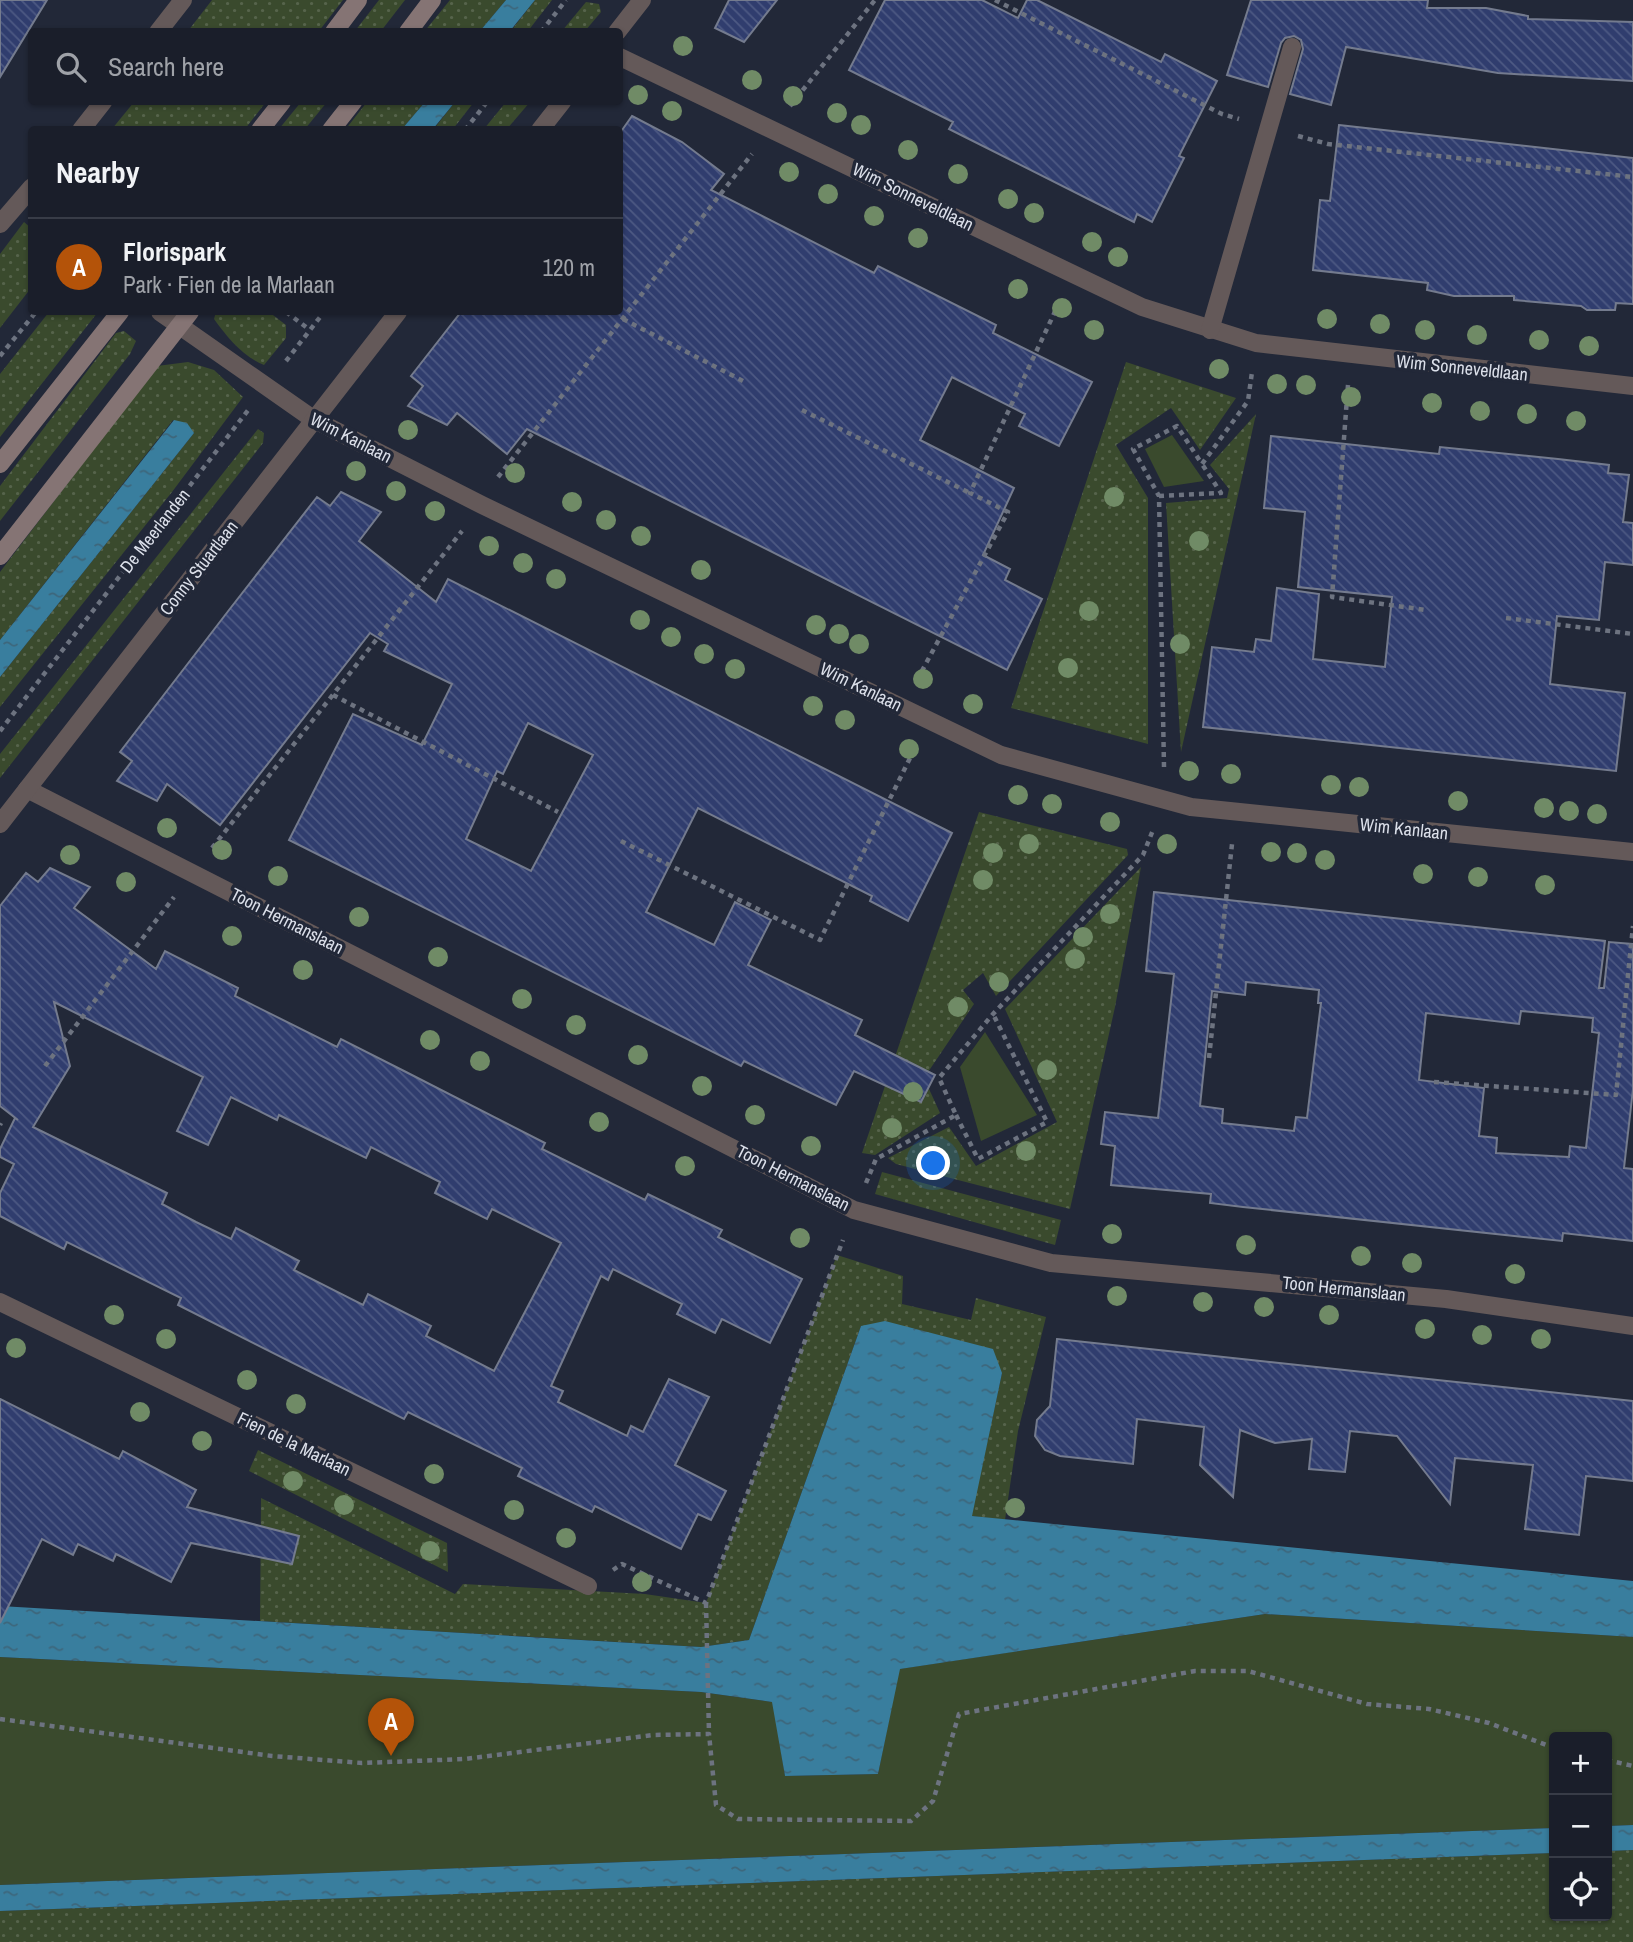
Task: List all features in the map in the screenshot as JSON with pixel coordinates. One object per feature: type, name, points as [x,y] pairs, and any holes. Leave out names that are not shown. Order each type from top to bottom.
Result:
[{"type":"main road","points":[[337,28],[358,0]]},
{"type":"main road","points":[[411,28],[432,0]]},
{"type":"main road","points":[[263,126],[280,105]]},
{"type":"main road","points":[[334,126],[351,105]]},
{"type":"main road","points":[[0,464],[118,315]]},
{"type":"main road","points":[[0,556],[188,315]]},
{"type":"street","points":[[162,28],[183,0]]},
{"type":"street","points":[[620,28],[642,0]]},
{"type":"street","points":[[1210,330],[1292,47]]},
{"type":"street","name":"Wim Sonneveldlaan","points":[[623,58],[1142,307],[1210,330],[1256,344],[1633,386]]},
{"type":"street","points":[[84,126],[101,105]]},
{"type":"street","points":[[543,126],[560,105]]},
{"type":"street","points":[[0,224],[28,192]]},
{"type":"street","name":"Wim Kanlaan","points":[[164,315],[313,419],[480,504],[1002,755],[1191,807],[1633,852]]},
{"type":"street","name":"Conny Stuartlaan","points":[[0,824],[396,315]]},
{"type":"street","name":"Toon Hermanslaan","points":[[27,789],[854,1210],[1051,1263],[1446,1299],[1633,1326]]},
{"type":"street","name":"Fien de la Marlaan","points":[[0,1301],[588,1586]]},
{"type":"path","points":[[544,28],[566,0]]},
{"type":"path","points":[[45,1066],[623,319],[875,0]]},
{"type":"path","points":[[995,0],[1222,114],[1269,128],[1328,144],[1633,177]]},
{"type":"path","points":[[468,126],[485,105]]},
{"type":"path","points":[[970,493],[1072,273]]},
{"type":"path","points":[[0,356],[34,315]]},
{"type":"path","points":[[290,315],[310,330]]},
{"type":"path","name":"De Meerlanden","points":[[0,732],[322,315]]},
{"type":"path","points":[[623,319],[745,382]]},
{"type":"path","points":[[1202,464],[1248,401],[1256,344]]},
{"type":"path","points":[[1350,356],[1332,597],[1426,610]]},
{"type":"path","points":[[802,410],[1008,512],[902,707]]},
{"type":"path","points":[[993,1014],[1047,1122],[978,1159],[939,1078],[993,1014],[1143,855],[1165,799],[1159,496],[1133,449],[1177,426],[1221,493],[1159,496]]},
{"type":"path","points":[[1506,618],[1633,634]]},
{"type":"path","points":[[333,695],[558,812]]},
{"type":"path","points":[[621,841],[821,940],[930,720]]},
{"type":"path","points":[[1209,1058],[1236,811]]},
{"type":"path","points":[[1434,1082],[1616,1095],[1633,926]]},
{"type":"path","points":[[956,1115],[876,1159],[854,1210],[706,1603],[709,1734],[716,1805],[738,1819],[911,1821],[933,1801],[959,1714],[1195,1671],[1248,1671],[1367,1704],[1429,1709],[1489,1723],[1549,1746]]},
{"type":"path","points":[[588,1586],[622,1564],[706,1603]]},
{"type":"path","points":[[0,1718],[272,1756],[362,1763],[465,1759],[653,1735],[709,1734]]},
{"type":"path","points":[[1612,1761],[1633,1766]]},
{"type":"green space","points":[[212,0],[343,0],[321,28],[190,28]]},
{"type":"green space","points":[[379,0],[405,0],[383,28],[357,28]]},
{"type":"green space","points":[[450,0],[506,0],[483,28],[427,28]]},
{"type":"green space","points":[[535,0],[552,0],[530,28],[513,28]]},
{"type":"green space","points":[[586,2],[599,4],[601,12],[588,28],[564,28]]},
{"type":"green space","points":[[132,105],[264,105],[247,126],[114,126]]},
{"type":"green space","points":[[299,105],[325,105],[307,126],[281,126]]},
{"type":"green space","points":[[365,105],[422,105],[405,126],[348,126]]},
{"type":"green space","points":[[453,105],[472,105],[455,126],[436,126]]},
{"type":"green space","points":[[504,105],[527,105],[510,126],[486,126]]},
{"type":"green space","points":[[24,222],[28,225],[28,292],[0,328],[0,254]]},
{"type":"green space","points":[[47,315],[96,315],[0,437],[0,374]]},
{"type":"green space","points":[[215,315],[273,315],[286,325],[286,338],[264,365],[242,352],[214,319]]},
{"type":"green space","points":[[124,331],[136,341],[130,354],[0,521],[0,486],[116,333]]},
{"type":"green space","points":[[188,362],[214,370],[243,397],[172,492],[0,707],[0,677],[194,433],[173,420],[0,640],[0,572],[157,366]]},
{"type":"green space","points":[[1126,362],[1236,398],[1200,450],[1171,408],[1116,445],[1148,498],[1148,744],[1011,708]]},
{"type":"green space","points":[[1256,414],[1181,752],[1166,503],[1227,498],[1229,489],[1210,465]]},
{"type":"green space","points":[[258,429],[264,433],[263,443],[0,778],[0,754]]},
{"type":"green space","points":[[1172,435],[1204,481],[1164,487],[1145,449]]},
{"type":"green space","points":[[979,812],[1127,849],[1128,855],[996,996],[983,973],[963,990],[974,1004],[924,1078],[940,1113],[875,1155],[862,1153]]},
{"type":"green space","points":[[1141,867],[1115,1007],[1070,1209],[896,1164],[888,1158],[949,1127],[976,1166],[1057,1122],[1005,1009]]},
{"type":"green space","points":[[985,1032],[1037,1115],[981,1141],[960,1067]]},
{"type":"green space","points":[[882,1172],[1061,1220],[1055,1245],[875,1194]]},
{"type":"green space","points":[[837,1255],[903,1276],[902,1304],[971,1320],[976,1298],[1046,1317],[1018,1431],[1005,1520],[971,1516],[1002,1373],[861,1326],[749,1640],[701,1647],[260,1621],[261,1498],[455,1594],[463,1584],[645,1594],[706,1603]]},
{"type":"green space","points":[[258,1450],[447,1543],[448,1572],[249,1471]]},
{"type":"green space","points":[[1265,1614],[1633,1637],[1633,1825],[1612,1826],[1612,1732],[1549,1732],[1549,1828],[0,1885],[0,1657],[701,1692],[773,1702],[785,1776],[878,1774],[899,1669]]},
{"type":"green space","points":[[1633,1850],[1633,1942],[0,1942],[0,1911],[1549,1853],[1549,1921],[1612,1921],[1612,1851]]},
{"type":"water","points":[[506,0],[535,0],[512,28],[483,28]]},
{"type":"water","points":[[422,105],[453,105],[435,126],[405,126]]},
{"type":"water","points":[[174,420],[187,423],[194,433],[0,677],[0,640]]},
{"type":"water","points":[[885,1321],[993,1349],[1002,1373],[972,1516],[1633,1581],[1633,1637],[1265,1614],[900,1669],[878,1774],[785,1776],[772,1702],[701,1692],[0,1657],[0,1606],[701,1647],[749,1640],[861,1326]]},
{"type":"water","points":[[1633,1825],[1633,1850],[1612,1851],[1612,1826]]},
{"type":"water","points":[[1549,1828],[1549,1853],[0,1911],[0,1885]]},
{"type":"building","points":[[0,0],[47,0],[28,28],[0,77]]},
{"type":"building","points":[[729,0],[777,0],[744,42],[715,28]]},
{"type":"building","points":[[885,0],[982,0],[1018,18],[1027,0],[1037,0],[1161,62],[1165,54],[1217,81],[1179,156],[1184,158],[1152,222],[1137,214],[1134,222],[949,129],[953,122],[849,70]]},
{"type":"building","points":[[1251,0],[1428,0],[1427,8],[1486,8],[1528,16],[1528,19],[1633,22],[1633,81],[1498,73],[1346,47],[1331,105],[1290,94],[1303,49],[1301,40],[1294,36],[1285,38],[1281,43],[1268,87],[1227,75]]},
{"type":"building","points":[[632,116],[682,142],[724,174],[711,190],[874,273],[878,266],[996,325],[993,333],[1092,382],[1059,446],[1019,426],[1025,414],[952,377],[920,440],[1014,488],[983,555],[1010,569],[1005,580],[1042,599],[1007,670],[527,429],[507,454],[457,413],[447,425],[408,406],[423,386],[411,376],[459,315],[623,315],[623,129]]},
{"type":"building","points":[[1339,125],[1633,158],[1633,304],[1616,303],[1615,310],[1587,310],[1581,306],[1514,300],[1514,296],[1454,296],[1427,290],[1428,283],[1313,270],[1320,200],[1330,201]]},
{"type":"building","points":[[1271,436],[1439,454],[1440,447],[1558,459],[1609,465],[1608,473],[1629,475],[1623,522],[1633,523],[1633,565],[1605,562],[1599,620],[1557,616],[1550,684],[1625,693],[1616,771],[1203,727],[1212,647],[1254,652],[1256,639],[1271,641],[1277,588],[1319,594],[1313,659],[1385,667],[1392,597],[1298,587],[1305,512],[1264,508]]},
{"type":"building","points":[[341,492],[381,512],[359,541],[436,602],[448,579],[952,833],[908,921],[870,901],[872,896],[698,808],[646,912],[714,945],[735,902],[771,920],[748,965],[862,1020],[855,1035],[935,1075],[921,1102],[854,1071],[836,1105],[744,1061],[741,1066],[289,840],[353,714],[422,745],[452,684],[384,651],[388,644],[370,633],[220,825],[167,784],[157,801],[117,781],[132,761],[120,752],[229,610],[317,497],[330,506]],"holes":[[[528,723],[593,755],[531,871],[466,839],[497,771],[503,774]]]},
{"type":"building","points":[[50,868],[90,887],[74,908],[156,969],[165,951],[238,988],[235,996],[337,1047],[341,1039],[545,1143],[542,1149],[645,1200],[648,1194],[722,1230],[718,1237],[802,1279],[770,1343],[722,1319],[715,1333],[677,1314],[682,1304],[613,1269],[608,1280],[601,1276],[551,1386],[563,1391],[558,1402],[627,1436],[631,1426],[643,1432],[669,1379],[709,1397],[675,1465],[726,1491],[711,1520],[698,1514],[681,1549],[595,1506],[592,1512],[518,1476],[522,1468],[408,1412],[404,1419],[178,1305],[181,1298],[67,1242],[64,1249],[0,1216],[0,1193],[14,1164],[0,1157],[0,1149],[15,1118],[18,1120],[0,1106],[0,906],[26,873],[38,882]],"holes":[[[54,1002],[203,1077],[177,1131],[208,1145],[231,1097],[277,1120],[279,1115],[366,1158],[371,1147],[440,1182],[435,1193],[487,1219],[492,1209],[561,1243],[494,1371],[426,1336],[431,1326],[368,1294],[363,1305],[294,1270],[299,1261],[236,1228],[231,1239],[196,1222],[162,1204],[167,1193],[33,1127],[70,1066]]]},
{"type":"building","points":[[1154,892],[1605,941],[1599,988],[1604,988],[1609,942],[1633,944],[1633,1089],[1624,1168],[1633,1169],[1633,1241],[1563,1233],[1562,1241],[1243,1207],[1210,1203],[1211,1194],[1111,1185],[1115,1146],[1101,1144],[1105,1112],[1158,1118],[1174,974],[1146,971]],"holes":[[[1246,982],[1319,990],[1318,1003],[1321,1003],[1307,1118],[1296,1117],[1294,1131],[1222,1123],[1223,1109],[1200,1106],[1212,991],[1245,995]],[[1521,1011],[1593,1018],[1592,1032],[1599,1033],[1586,1148],[1570,1146],[1569,1157],[1496,1153],[1497,1138],[1479,1136],[1484,1088],[1419,1080],[1426,1013],[1519,1024]]]},
{"type":"building","points":[[1057,1339],[1633,1401],[1633,1481],[1586,1476],[1579,1535],[1525,1529],[1533,1465],[1455,1458],[1450,1504],[1397,1436],[1350,1431],[1345,1472],[1309,1469],[1312,1439],[1275,1443],[1240,1430],[1233,1497],[1200,1465],[1204,1427],[1137,1419],[1133,1464],[1060,1456],[1045,1450],[1035,1436],[1037,1420],[1050,1406]]},
{"type":"building","points":[[0,1399],[119,1459],[123,1451],[196,1490],[187,1507],[299,1536],[292,1564],[191,1543],[171,1582],[116,1554],[113,1561],[78,1544],[73,1555],[42,1539],[0,1623]]},
{"type":"place","name":"Florispark","points":[[391,1756]]}]
